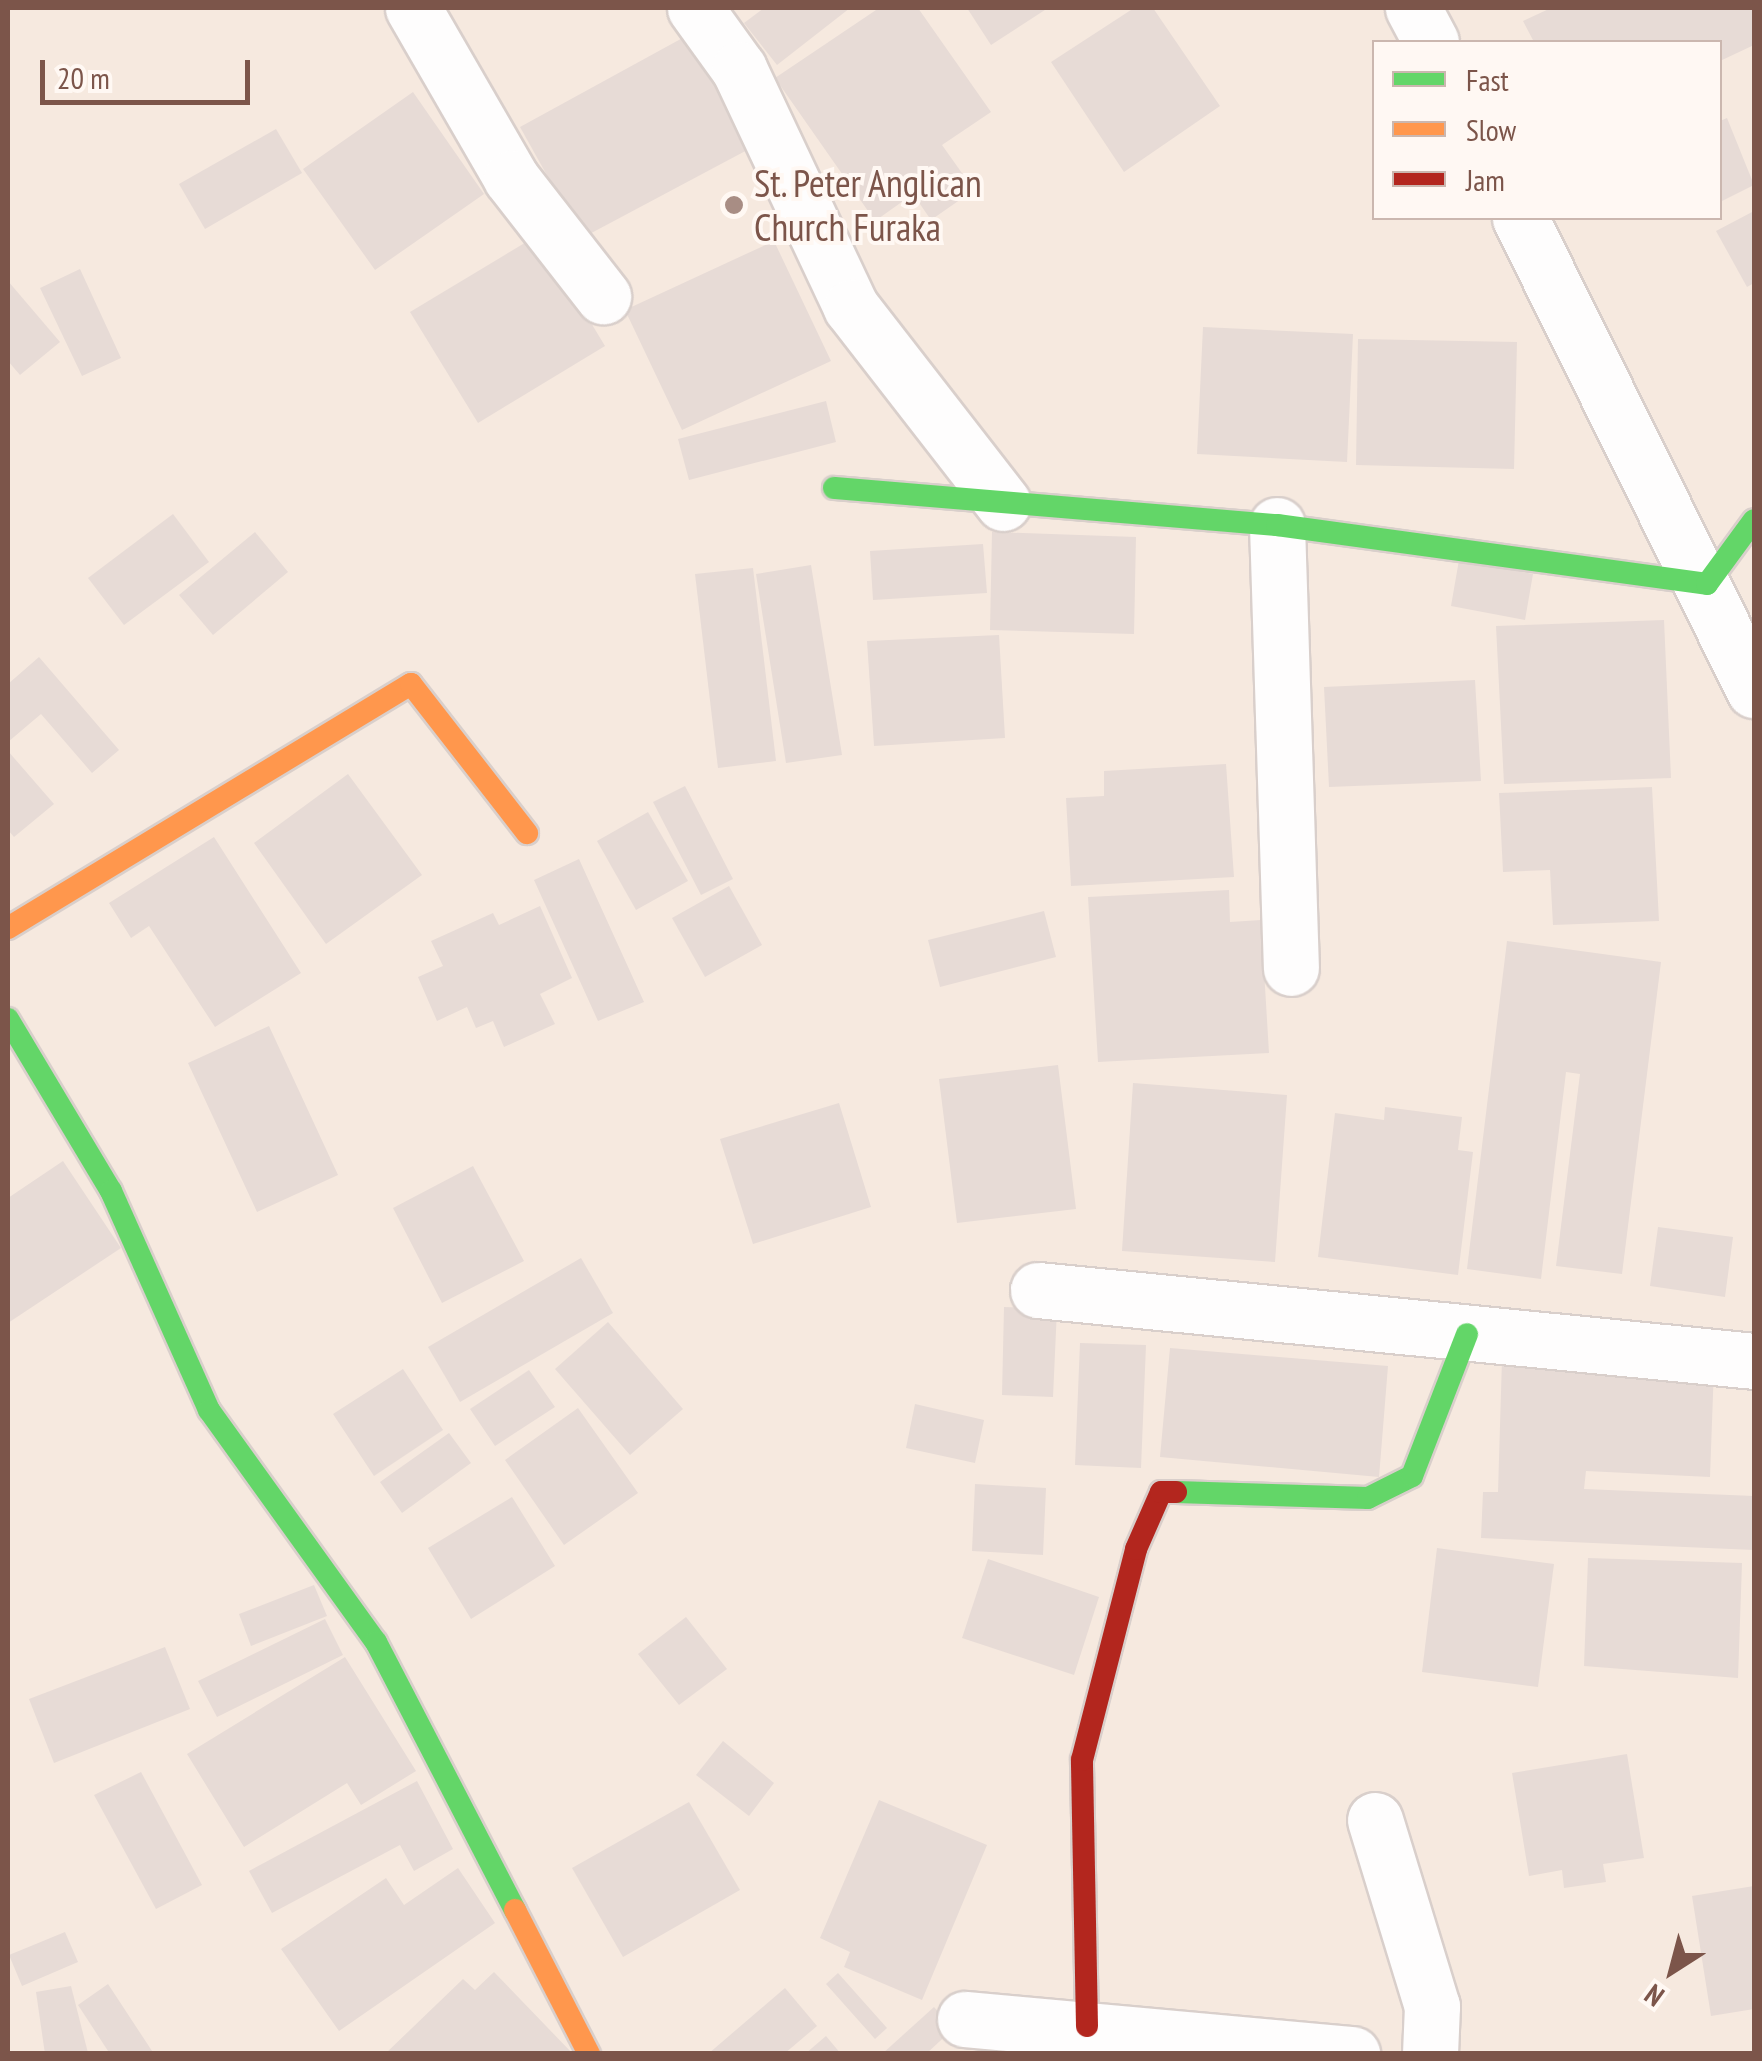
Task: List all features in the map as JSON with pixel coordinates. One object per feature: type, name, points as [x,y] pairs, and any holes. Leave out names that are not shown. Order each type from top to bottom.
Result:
[{"type":"street","points":[[413,8],[511,178],[602,296]]},
{"type":"street","points":[[695,8],[739,69],[852,308],[1004,503]]},
{"type":"street","points":[[1413,8],[1430,40]]},
{"type":"street","points":[[1521,220],[1707,584],[1754,690]]},
{"type":"street","points":[[834,488],[1277,525],[1707,584]]},
{"type":"street","points":[[1707,584],[1754,520]]},
{"type":"street","points":[[1277,525],[1291,968]]},
{"type":"street","points":[[8,928],[411,684],[527,833]]},
{"type":"street","points":[[8,1019],[111,1191],[209,1410],[376,1642],[589,2054]]},
{"type":"street","points":[[1038,1290],[1754,1361]]},
{"type":"street","points":[[1087,2026],[1082,1760],[1136,1549],[1161,1492],[1368,1498],[1412,1476],[1467,1334]]},
{"type":"street","points":[[1375,1820],[1432,2006],[1430,2054]]},
{"type":"street","points":[[965,2019],[1087,2026],[1352,2054]]},
{"type":"shaded area","points":[[8,8],[1754,8],[1754,2053],[8,2053]]},
{"type":"building","points":[[764,8],[850,8],[777,65],[744,23]]},
{"type":"building","points":[[879,8],[918,8],[991,112],[942,145],[974,190],[931,220],[913,194],[875,221],[775,78]]},
{"type":"building","points":[[967,8],[1048,8],[991,45]]},
{"type":"building","points":[[1134,8],[1153,8],[1220,106],[1124,172],[1051,62]]},
{"type":"building","points":[[1551,8],[1754,8],[1754,45],[1722,60],[1722,40],[1533,40],[1523,21]]},
{"type":"building","points":[[688,35],[751,148],[582,238],[520,127]]},
{"type":"building","points":[[413,92],[484,194],[375,270],[303,169]]},
{"type":"building","points":[[1727,118],[1754,185],[1722,201],[1722,120]]},
{"type":"building","points":[[276,129],[302,173],[205,229],[179,184]]},
{"type":"building","points":[[1754,211],[1754,283],[1747,287],[1716,231]]},
{"type":"building","points":[[538,235],[605,346],[478,423],[410,312]]},
{"type":"building","points":[[774,241],[831,361],[682,430],[625,310]]},
{"type":"building","points":[[80,269],[121,358],[82,376],[40,288]]},
{"type":"building","points":[[8,281],[60,342],[20,375],[8,361]]},
{"type":"building","points":[[1203,327],[1353,334],[1347,462],[1197,454]]},
{"type":"building","points":[[1358,339],[1517,342],[1514,469],[1356,465]]},
{"type":"building","points":[[826,401],[836,442],[689,480],[678,439]]},
{"type":"building","points":[[173,514],[209,562],[124,625],[88,578]]},
{"type":"building","points":[[255,532],[288,572],[213,635],[179,595]]},
{"type":"building","points":[[992,532],[1136,537],[1134,634],[990,630]]},
{"type":"building","points":[[983,544],[987,593],[873,600],[870,551]]},
{"type":"building","points":[[1459,560],[1533,574],[1525,620],[1451,606]]},
{"type":"building","points":[[811,565],[842,755],[786,763],[756,574]]},
{"type":"building","points":[[753,568],[776,761],[718,768],[695,574]]},
{"type":"building","points":[[1664,620],[1671,778],[1504,784],[1496,626]]},
{"type":"building","points":[[999,635],[1005,738],[874,746],[867,641]]},
{"type":"building","points":[[39,657],[119,750],[92,773],[41,714],[8,742],[8,684]]},
{"type":"building","points":[[1475,680],[1481,781],[1329,787],[1324,687]]},
{"type":"building","points":[[8,751],[54,804],[14,837],[8,830]]},
{"type":"building","points":[[1226,764],[1234,877],[1071,886],[1066,798],[1104,796],[1104,771]]},
{"type":"building","points":[[348,774],[422,875],[326,944],[254,843]]},
{"type":"building","points":[[685,786],[733,879],[701,895],[653,802]]},
{"type":"building","points":[[1652,787],[1659,921],[1553,925],[1550,870],[1503,872],[1499,793]]},
{"type":"building","points":[[648,812],[688,881],[636,910],[597,841]]},
{"type":"building","points":[[214,837],[301,973],[215,1027],[149,926],[131,938],[109,903]]},
{"type":"building","points":[[579,859],[644,1002],[598,1021],[534,880]]},
{"type":"building","points":[[729,886],[762,945],[705,977],[672,918]]},
{"type":"building","points":[[1229,890],[1230,922],[1261,920],[1269,1053],[1098,1062],[1088,897]]},
{"type":"building","points":[[540,906],[572,978],[540,994],[555,1024],[504,1047],[493,1021],[476,1028],[467,1007],[437,1021],[418,977],[443,966],[431,941],[493,913],[499,925]]},
{"type":"building","points":[[1044,911],[1056,957],[940,987],[928,940]]},
{"type":"building","points":[[1507,941],[1661,962],[1622,1274],[1556,1266],[1580,1074],[1566,1072],[1541,1279],[1467,1269]]},
{"type":"building","points":[[269,1026],[338,1175],[257,1212],[188,1063]]},
{"type":"building","points":[[1058,1065],[1076,1209],[957,1223],[939,1079]]},
{"type":"building","points":[[1133,1083],[1287,1095],[1275,1262],[1122,1251]]},
{"type":"building","points":[[839,1103],[871,1207],[753,1244],[720,1139]]},
{"type":"building","points":[[1385,1107],[1462,1117],[1458,1150],[1473,1152],[1458,1275],[1318,1257],[1335,1113],[1384,1120]]},
{"type":"building","points":[[63,1161],[121,1248],[8,1323],[8,1198]]},
{"type":"building","points":[[473,1166],[524,1261],[442,1303],[393,1208]]},
{"type":"building","points":[[1658,1227],[1733,1237],[1725,1297],[1650,1286]]},
{"type":"building","points":[[581,1258],[613,1313],[460,1402],[428,1347]]},
{"type":"building","points":[[1004,1307],[1057,1309],[1053,1397],[1002,1395]]},
{"type":"building","points":[[608,1322],[683,1409],[630,1455],[555,1369]]},
{"type":"building","points":[[1080,1343],[1146,1345],[1141,1468],[1075,1465]]},
{"type":"building","points":[[1170,1348],[1388,1366],[1379,1477],[1160,1457]]},
{"type":"building","points":[[1502,1359],[1714,1367],[1710,1477],[1586,1471],[1584,1489],[1754,1496],[1754,1550],[1481,1538],[1483,1492],[1498,1492]]},
{"type":"building","points":[[403,1369],[443,1430],[374,1476],[333,1414]]},
{"type":"building","points":[[529,1370],[555,1407],[495,1446],[470,1409]]},
{"type":"building","points":[[915,1404],[984,1420],[975,1463],[906,1448]]},
{"type":"building","points":[[578,1408],[638,1493],[564,1545],[505,1460]]},
{"type":"building","points":[[449,1433],[471,1463],[402,1513],[380,1482]]},
{"type":"building","points":[[975,1484],[1046,1488],[1043,1555],[972,1551]]},
{"type":"building","points":[[512,1497],[555,1566],[471,1619],[428,1548]]},
{"type":"building","points":[[1437,1548],[1554,1564],[1538,1687],[1422,1672]]},
{"type":"building","points":[[1588,1558],[1742,1563],[1738,1678],[1584,1666]]},
{"type":"building","points":[[988,1559],[1099,1597],[1074,1675],[962,1638]]},
{"type":"building","points":[[314,1585],[327,1616],[251,1646],[239,1614]]},
{"type":"building","points":[[686,1617],[727,1669],[679,1705],[638,1654]]},
{"type":"building","points":[[325,1619],[343,1655],[217,1717],[198,1681]]},
{"type":"building","points":[[165,1647],[190,1709],[54,1763],[29,1699]]},
{"type":"building","points":[[345,1657],[416,1771],[361,1805],[347,1783],[244,1847],[187,1754]]},
{"type":"building","points":[[723,1741],[774,1783],[749,1816],[696,1775]]},
{"type":"building","points":[[1627,1754],[1644,1858],[1603,1864],[1606,1882],[1564,1888],[1562,1870],[1529,1876],[1512,1773]]},
{"type":"building","points":[[141,1772],[202,1885],[156,1909],[94,1795]]},
{"type":"building","points":[[417,1781],[453,1849],[414,1871],[400,1845],[272,1913],[249,1871]]},
{"type":"building","points":[[879,1800],[987,1845],[922,2000],[844,1967],[850,1952],[820,1938]]},
{"type":"building","points":[[689,1802],[740,1890],[623,1957],[572,1868]]},
{"type":"building","points":[[458,1868],[495,1923],[339,2031],[281,1949],[386,1878],[404,1905]]},
{"type":"building","points":[[1754,1886],[1754,2009],[1711,2016],[1692,1896]]},
{"type":"building","points":[[65,1932],[78,1962],[22,1986],[9,1955]]},
{"type":"building","points":[[494,1972],[573,2054],[385,2054],[463,1979],[475,1990]]},
{"type":"building","points":[[838,1973],[887,2028],[875,2039],[826,1984]]},
{"type":"building","points":[[108,1984],[154,2054],[110,2054],[78,2005]]},
{"type":"building","points":[[71,1986],[88,2053],[45,2054],[36,1992]]},
{"type":"building","points":[[785,1988],[817,2026],[784,2054],[708,2054]]},
{"type":"building","points":[[934,2007],[953,2029],[926,2054],[882,2054]]},
{"type":"building","points":[[826,2036],[841,2054],[805,2054]]},
{"type":"traffic: fast","points":[[834,488],[1277,525],[1707,584],[1754,520]]},
{"type":"traffic: fast","points":[[8,1019],[111,1191],[209,1410],[376,1642],[515,1910]]},
{"type":"traffic: fast","points":[[1176,1492],[1368,1498],[1412,1476],[1467,1334]]},
{"type":"traffic: slow","points":[[8,928],[411,684],[527,833]]},
{"type":"traffic: slow","points":[[515,1910],[589,2054]]},
{"type":"traffic: jam","points":[[1087,2026],[1082,1760],[1136,1549],[1161,1492],[1176,1492]]},
{"type":"place","name":"St. Peter Anglican Church Furaka","points":[[734,205]]}]
